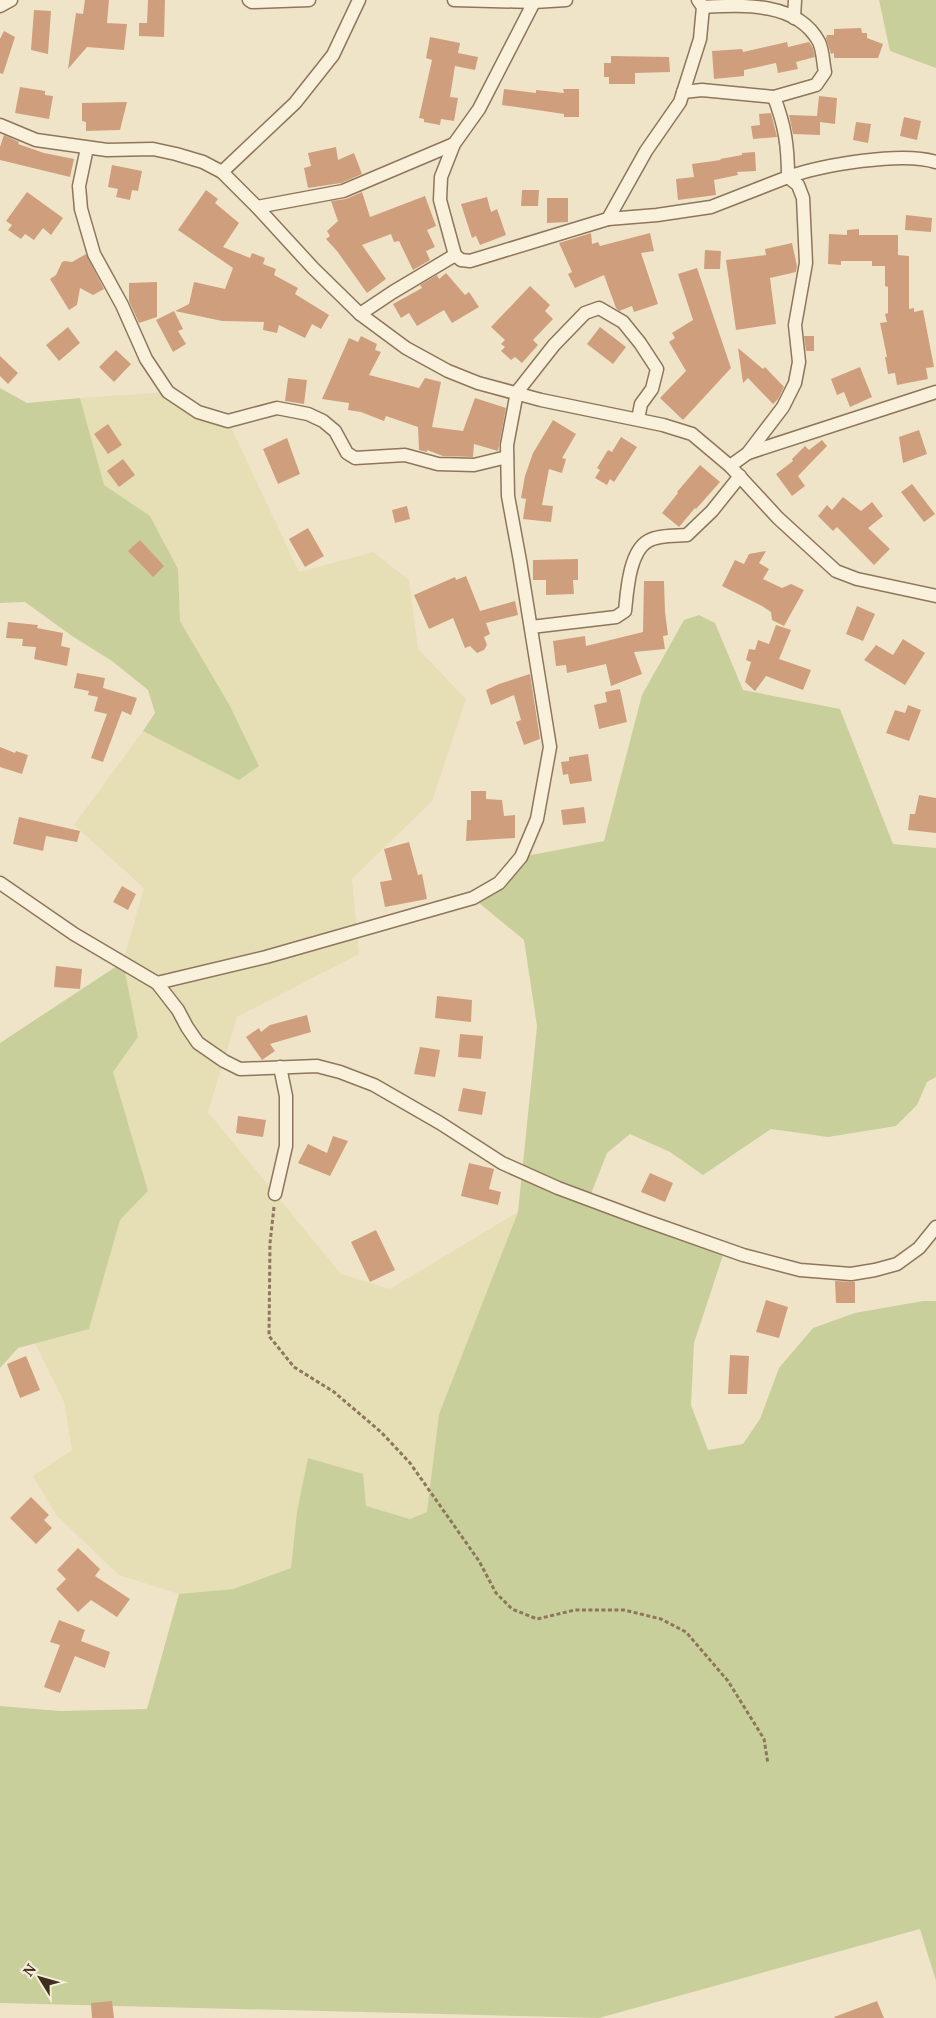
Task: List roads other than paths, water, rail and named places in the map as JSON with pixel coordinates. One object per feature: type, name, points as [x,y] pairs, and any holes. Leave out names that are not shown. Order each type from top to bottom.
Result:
[{"type":"street","points":[[249,0],[252,2],[309,0]]},
{"type":"street","points":[[222,172],[295,103],[332,56],[359,0]]},
{"type":"street","points":[[454,0],[534,2],[566,0]]},
{"type":"street","points":[[794,18],[795,0]]},
{"type":"street","points":[[534,2],[479,109],[454,144],[441,177],[440,200],[455,255],[461,260],[470,261],[608,219],[657,215],[712,206],[806,170],[900,158],[927,159],[936,162]]},
{"type":"street","points":[[608,219],[646,151],[680,102],[683,92],[700,40],[700,4],[782,11],[805,25],[819,42],[825,72],[816,85],[774,97],[702,90],[683,92]]},
{"type":"street","points":[[774,97],[780,111],[788,147],[788,177]]},
{"type":"street","points":[[0,125],[36,140],[106,150],[153,149],[203,162],[222,172],[313,268],[360,314],[406,348],[448,371],[478,383],[541,400],[638,419],[692,434],[730,466],[778,518],[836,571],[857,579],[936,596]]},
{"type":"street","points":[[257,207],[342,191],[454,144]]},
{"type":"street","points":[[87,148],[79,186],[81,209],[94,254],[122,305],[146,359],[168,392],[198,412],[228,422],[277,408],[308,414],[323,421],[334,431],[346,452],[355,458],[404,455],[438,464],[474,465],[507,456]]},
{"type":"street","points":[[730,466],[748,453],[783,407],[795,383],[799,362],[795,325],[806,263],[802,198],[798,185],[788,177]]},
{"type":"street","points":[[360,314],[392,292],[455,255]]},
{"type":"street","points":[[157,983],[266,956],[432,910],[473,898],[499,883],[521,857],[536,819],[550,747],[508,496],[507,444],[517,392],[554,345],[585,313],[599,308],[623,322],[658,369],[652,389],[641,404],[638,419]]},
{"type":"street","points":[[748,453],[936,392]]},
{"type":"street","points":[[531,627],[616,617],[624,611],[629,575],[638,552],[648,541],[668,536],[687,535],[712,511],[740,476]]},
{"type":"street","points":[[0,882],[74,934],[157,983],[178,1010],[198,1043],[224,1061],[240,1069],[318,1066],[340,1072],[374,1085],[440,1123],[502,1163],[558,1188],[743,1255],[800,1270],[851,1274],[897,1264],[919,1248],[936,1227]]},
{"type":"street","points":[[275,1194],[286,1146],[286,1096],[280,1067]]}]
